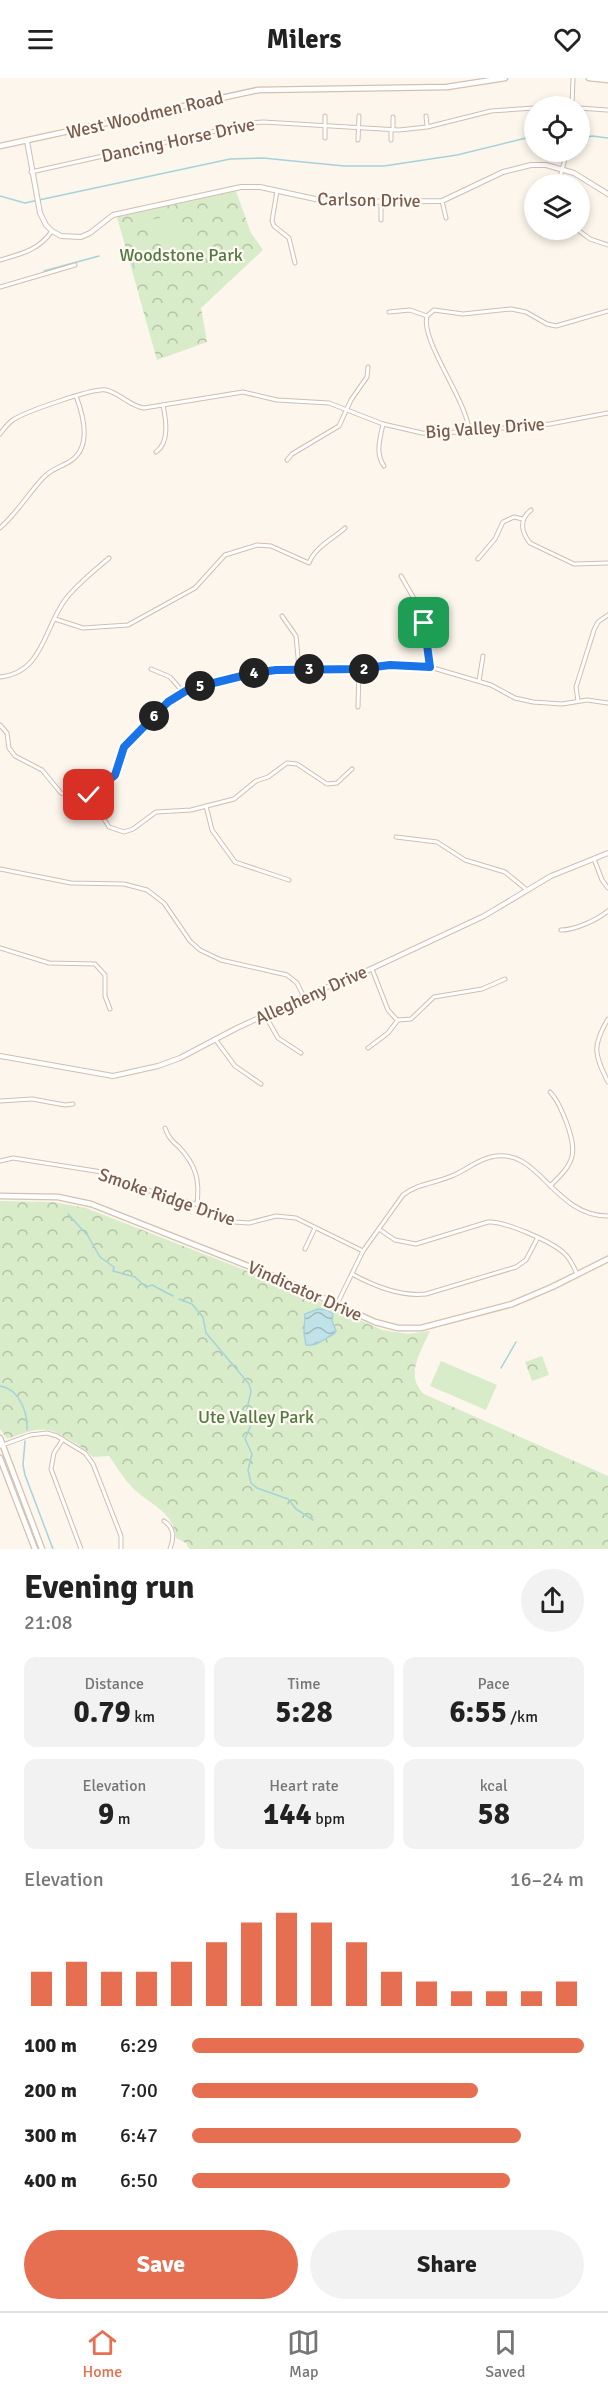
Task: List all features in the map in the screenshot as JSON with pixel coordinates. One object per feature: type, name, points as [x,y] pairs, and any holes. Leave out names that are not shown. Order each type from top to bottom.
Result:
[{"type":"main road","name":"West Woodmen Road","points":[[0,146],[258,90],[447,87],[505,78]]},
{"type":"main road","points":[[589,78],[608,80]]},
{"type":"main road","name":"Vindicator Drive","points":[[0,1196],[58,1197],[91,1204],[274,1276],[383,1325],[398,1328],[421,1328],[522,1301],[608,1259]]},
{"type":"main road","points":[[0,1438],[42,1549]]},
{"type":"main road","points":[[0,1458],[35,1549]]},
{"type":"street","points":[[572,96],[573,78]]},
{"type":"street","name":"Dancing Horse Drive","points":[[29,170],[252,123],[392,130],[427,127],[482,113],[524,109]]},
{"type":"street","points":[[590,109],[607,110]]},
{"type":"street","points":[[325,116],[325,138]]},
{"type":"street","points":[[358,140],[359,116]]},
{"type":"street","points":[[426,116],[427,127]]},
{"type":"street","points":[[391,140],[393,117]]},
{"type":"street","points":[[0,258],[35,249],[52,231],[42,218],[39,208],[29,170],[27,141]]},
{"type":"street","points":[[560,174],[564,162]]},
{"type":"street","name":"Carlson Drive","points":[[52,231],[71,238],[81,237],[90,233],[113,215],[241,187],[260,187],[318,201],[442,201],[517,168],[546,165],[574,173],[608,194]]},
{"type":"street","points":[[277,191],[272,221],[274,226],[289,238],[295,263]]},
{"type":"street","points":[[442,201],[446,218]]},
{"type":"street","points":[[381,202],[381,220]]},
{"type":"street","points":[[590,239],[608,245]]},
{"type":"street","points":[[0,287],[75,265]]},
{"type":"street","points":[[470,430],[467,415],[429,334],[426,325],[427,316],[434,310],[463,314],[511,309],[526,312],[547,324],[556,326],[584,316],[608,311]]},
{"type":"street","points":[[389,312],[410,310],[427,316]]},
{"type":"street","points":[[287,460],[292,454],[339,426],[367,377],[368,367]]},
{"type":"street","name":"Big Valley Drive","points":[[0,434],[16,418],[76,396],[101,390],[110,391],[138,407],[243,392],[277,400],[324,402],[383,424],[422,433],[550,424],[608,413]]},
{"type":"street","points":[[0,528],[12,517],[46,474],[72,460],[80,451],[83,445],[84,428],[82,412],[76,396]]},
{"type":"street","points":[[156,452],[161,448],[166,433],[163,405]]},
{"type":"street","points":[[383,424],[378,452],[384,466]]},
{"type":"street","points":[[531,510],[523,519],[527,540],[574,564],[608,563]]},
{"type":"street","points":[[478,559],[495,539],[503,522],[514,517],[523,519]]},
{"type":"street","points":[[55,619],[83,628],[121,627],[134,623],[195,588],[225,555],[257,545],[271,546],[309,563],[317,550],[345,528]]},
{"type":"street","points":[[0,677],[18,673],[33,661],[65,600],[108,558]]},
{"type":"street","points":[[400,576],[420,609],[430,667]]},
{"type":"street","points":[[578,701],[576,687],[594,630],[598,622],[608,615]]},
{"type":"street","points":[[282,616],[296,636],[298,669]]},
{"type":"street","points":[[479,681],[483,656]]},
{"type":"street","points":[[0,725],[7,733],[9,748],[15,756],[42,770],[61,793],[73,797],[89,795],[115,775],[124,747],[168,702],[196,687],[254,673],[298,669],[359,669],[390,665],[430,667],[479,681],[516,698],[533,702],[554,704],[594,700],[608,703]]},
{"type":"street","points":[[151,669],[170,677],[183,692]]},
{"type":"street","points":[[358,707],[359,669]]},
{"type":"street","points":[[89,795],[105,822],[119,832],[133,829],[156,812],[185,811],[234,799],[256,781],[268,777],[287,763],[297,764],[327,784],[337,783],[352,769]]},
{"type":"street","points":[[206,806],[212,830],[235,862],[289,880]]},
{"type":"street","points":[[396,837],[437,842],[464,859],[505,872],[527,890]]},
{"type":"street","name":"Allegheny Drive","points":[[0,1056],[106,1076],[121,1076],[168,1063],[265,1015],[372,969],[490,914],[550,876],[608,853]]},
{"type":"street","points":[[594,859],[602,880],[608,888]]},
{"type":"street","points":[[0,869],[70,883],[124,884],[147,890],[164,903],[190,941],[200,950],[221,960],[286,975],[297,983],[304,997]]},
{"type":"street","points":[[561,930],[567,930],[602,916],[608,911]]},
{"type":"street","points":[[0,948],[49,963],[95,964],[105,975],[105,996],[110,1008]]},
{"type":"street","points":[[372,969],[388,1010],[398,1020]]},
{"type":"street","points":[[368,1048],[388,1033],[398,1020],[411,1019],[434,997],[482,989],[505,979]]},
{"type":"street","points":[[265,1015],[278,1038],[301,1053]]},
{"type":"street","points":[[608,1019],[595,1047],[608,1082]]},
{"type":"street","points":[[215,1039],[235,1066],[261,1084]]},
{"type":"street","points":[[550,1092],[557,1100],[573,1140],[574,1151],[567,1168],[550,1186]]},
{"type":"street","points":[[0,1101],[32,1099],[73,1104]]},
{"type":"street","points":[[165,1128],[168,1137],[190,1160],[196,1172],[199,1184],[197,1204]]},
{"type":"street","points":[[337,1304],[363,1251],[398,1200],[407,1191],[454,1175],[491,1157],[504,1156],[519,1160],[577,1210],[608,1216]]},
{"type":"street","name":"Smoke Ridge Drive","points":[[0,1161],[19,1158],[102,1172],[140,1188],[197,1204],[234,1222],[249,1223],[283,1216],[296,1218],[363,1251]]},
{"type":"street","points":[[379,1229],[395,1240],[416,1244],[495,1222],[506,1224],[563,1253],[577,1274]]},
{"type":"street","points":[[305,1249],[315,1228]]},
{"type":"street","points":[[352,1274],[385,1289],[426,1294],[516,1267],[526,1260],[538,1239]]},
{"type":"street","points":[[1,1445],[41,1433],[52,1434],[86,1453],[93,1464],[121,1536],[121,1549]]},
{"type":"street","points":[[63,1439],[54,1453],[51,1469],[81,1549]]},
{"type":"street","points":[[164,1521],[172,1528],[173,1538],[170,1549]]},
{"type":"green space","name":"Woodstone Park","points":[[236,191],[251,233],[263,250],[201,308],[207,342],[157,360],[117,217]]},
{"type":"green space","points":[[179,216],[179,245],[167,247],[162,245],[151,232],[149,220]]},
{"type":"green space","name":"Ute Valley Park","points":[[0,1201],[53,1202],[86,1208],[278,1283],[382,1330],[408,1334],[430,1331],[416,1363],[415,1371],[418,1387],[424,1394],[608,1476],[608,1549],[189,1549],[186,1543],[176,1538],[166,1515],[131,1486],[109,1456],[93,1457],[53,1431],[39,1430],[7,1439],[0,1429]]},
{"type":"green space","points":[[542,1356],[549,1375],[532,1381],[525,1362]]},
{"type":"green space","points":[[441,1361],[497,1385],[486,1410],[430,1386]]},
{"type":"water","points":[[318,1309],[327,1310],[333,1314],[332,1321],[336,1331],[317,1343],[306,1345],[305,1314]]},
{"type":"waterway","points":[[590,136],[608,138]]},
{"type":"waterway","points":[[0,196],[25,203],[230,159],[263,158],[344,166],[384,166],[457,155],[524,138]]},
{"type":"waterway","points":[[130,250],[134,268]]},
{"type":"waterway","points":[[44,271],[99,256]]},
{"type":"waterway","points":[[68,1214],[88,1236],[100,1257],[114,1267],[113,1271],[135,1277],[146,1287],[152,1285],[173,1296]]},
{"type":"waterway","points":[[179,1299],[192,1304],[203,1317],[206,1333],[249,1384],[251,1391],[247,1409],[251,1425],[245,1439],[252,1454],[248,1470],[251,1483],[257,1488],[288,1499],[296,1509],[313,1520]]},
{"type":"waterway","points":[[501,1368],[516,1342]]},
{"type":"waterway","points":[[0,1386],[7,1388],[21,1402],[26,1416],[27,1430]]},
{"type":"waterway","points":[[25,1441],[23,1465],[25,1475],[53,1549]]},
{"type":"route","points":[[89,795],[100,784],[115,775],[124,747],[168,702],[183,692],[254,673],[276,670],[359,669],[383,665],[430,667],[424,623]]}]
